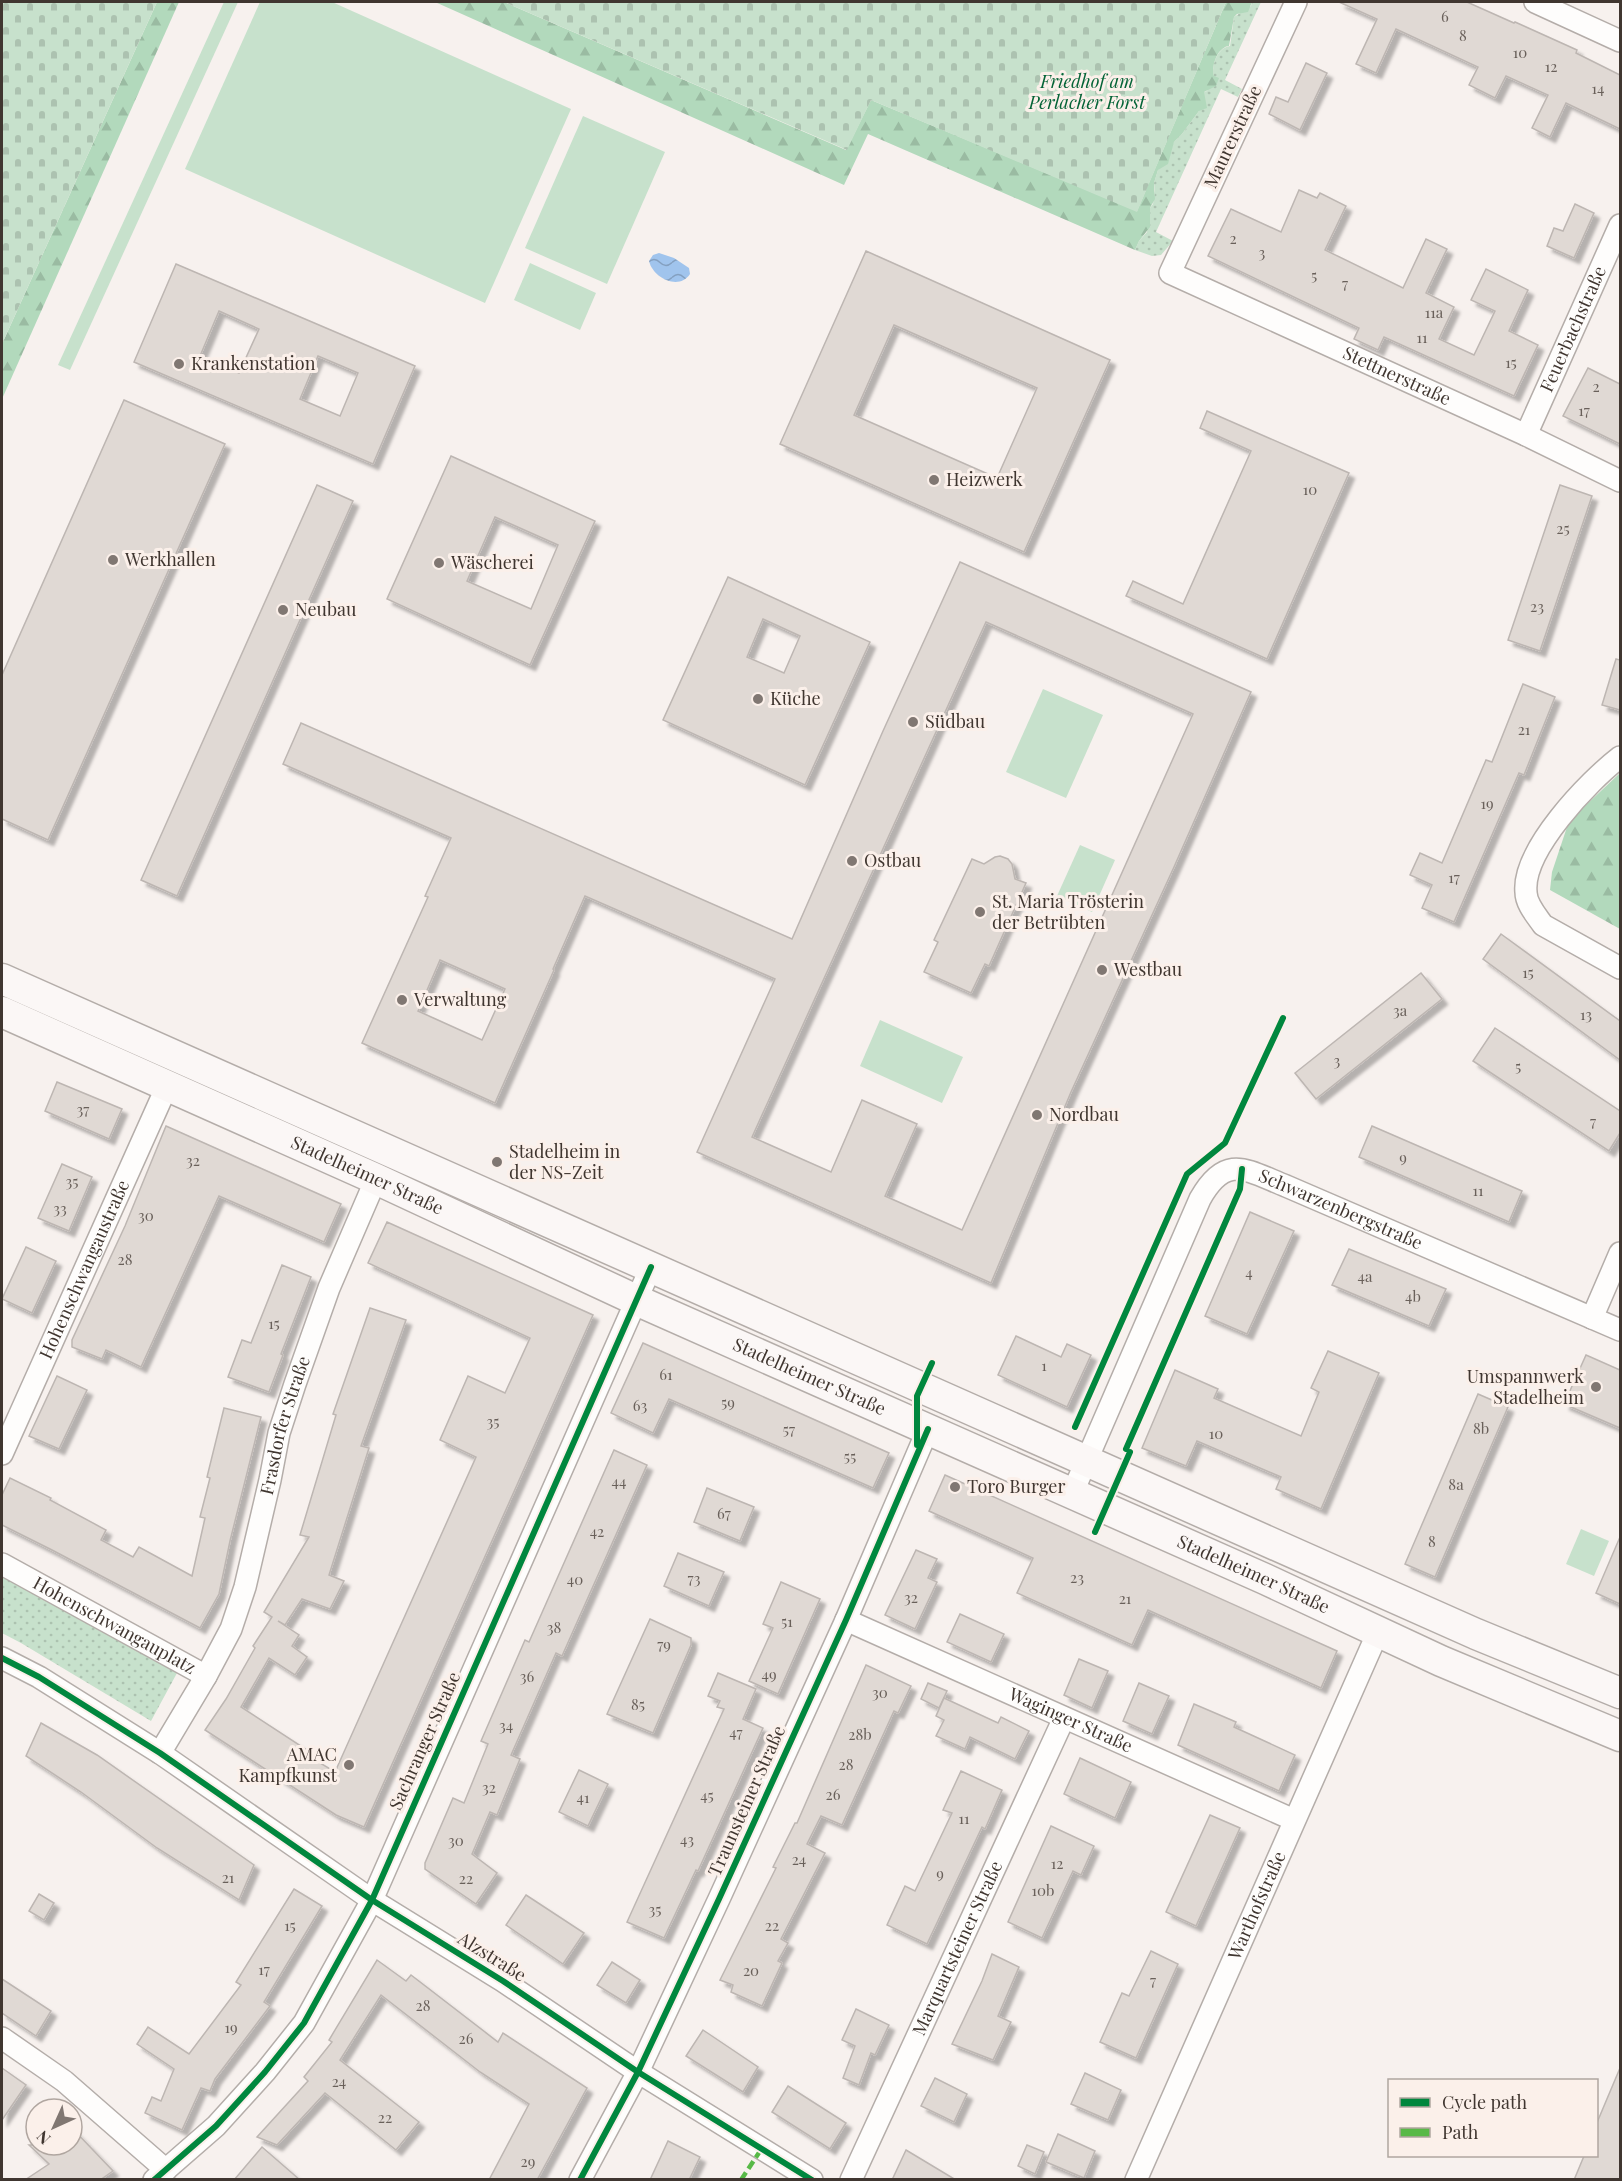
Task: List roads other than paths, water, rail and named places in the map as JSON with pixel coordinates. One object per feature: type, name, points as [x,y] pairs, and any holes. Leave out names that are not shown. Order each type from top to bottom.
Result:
[{"type":"main road","name":"Stadelheimer Straße","points":[[2,979],[1476,1634],[1620,1693]]},
{"type":"main road","name":"Stadelheimer Straße","points":[[2,1012],[376,1179],[636,1300],[1265,1579],[1441,1661],[1620,1736]]},
{"type":"street","name":"Maurerstraße","points":[[1170,273],[1296,2]]},
{"type":"street","points":[[1535,2],[1620,41]]},
{"type":"street","name":"Feuerbachstraße","points":[[1526,435],[1620,225]]},
{"type":"street","name":"Stettnerstraße","points":[[1170,273],[1526,435],[1620,481]]},
{"type":"street","points":[[1620,757],[1591,783],[1552,827],[1533,862],[1526,892],[1534,913],[1543,925],[1620,968]]},
{"type":"street","name":"Hohenschwangaustraße","points":[[2,1454],[168,1086]]},
{"type":"street","name":"Schwarzenbergstraße","points":[[1072,1494],[1200,1199],[1209,1183],[1230,1169],[1242,1169],[1286,1186],[1620,1330]]},
{"type":"street","name":"Frasdorfer Straße","points":[[206,1676],[231,1629],[245,1587],[279,1433],[295,1384],[329,1288],[376,1179]]},
{"type":"street","points":[[1592,1318],[1620,1253]]},
{"type":"street","name":"Sachranger Straße","points":[[160,2175],[216,2126],[266,2072],[304,2023],[372,1900],[651,1268]]},
{"type":"street","name":"Traunsteiner Straße","points":[[580,2180],[638,2072],[846,1620],[927,1429]]},
{"type":"street","name":"Hohenschwangauplatz","points":[[2,1564],[206,1676],[160,1753]]},
{"type":"street","name":"Waginger Straße","points":[[846,1620],[1294,1820]]},
{"type":"street","name":"Warthofstraße","points":[[1136,2180],[1378,1632]]},
{"type":"street","points":[[2,1658],[39,1677],[160,1753]]},
{"type":"street","name":"Marquartsteiner Straße","points":[[851,2180],[1064,1718]]},
{"type":"street","name":"Alzstraße","points":[[160,1753],[372,1900],[503,1981],[638,2072],[812,2180]]},
{"type":"street","points":[[2,2038],[64,2081],[160,2175]]},
{"type":"water","points":[[659,253],[674,258],[689,268],[690,274],[680,282],[661,277],[651,267],[649,261],[653,255]]},
{"type":"place","name":"Krankenstation","points":[[179,364]]},
{"type":"place","name":"Heizwerk","points":[[934,480]]},
{"type":"place","name":"Werkhallen","points":[[113,560]]},
{"type":"place","name":"Wäscherei","points":[[439,563]]},
{"type":"place","name":"Neubau","points":[[283,610]]},
{"type":"place","name":"Küche","points":[[758,699]]},
{"type":"place","name":"Südbau","points":[[913,722]]},
{"type":"place","name":"Ostbau","points":[[852,861]]},
{"type":"place","name":"St. Maria Trösterin der Betrübten","points":[[980,912]]},
{"type":"place","name":"Westbau","points":[[1102,970]]},
{"type":"place","name":"Verwaltung","points":[[402,1000]]},
{"type":"place","name":"Nordbau","points":[[1037,1115]]},
{"type":"place","name":"Stadelheim in der NS-Zeit","points":[[497,1162]]},
{"type":"place","name":"Umspannwerk Stadelheim","points":[[1596,1387]]},
{"type":"place","name":"Toro Burger","points":[[955,1487]]},
{"type":"place","name":"AMAC Kampfkunst","points":[[349,1765]]},
{"type":"park label","name":"Friedhof am Perlacher Forst","points":[[1087,92]]}]
